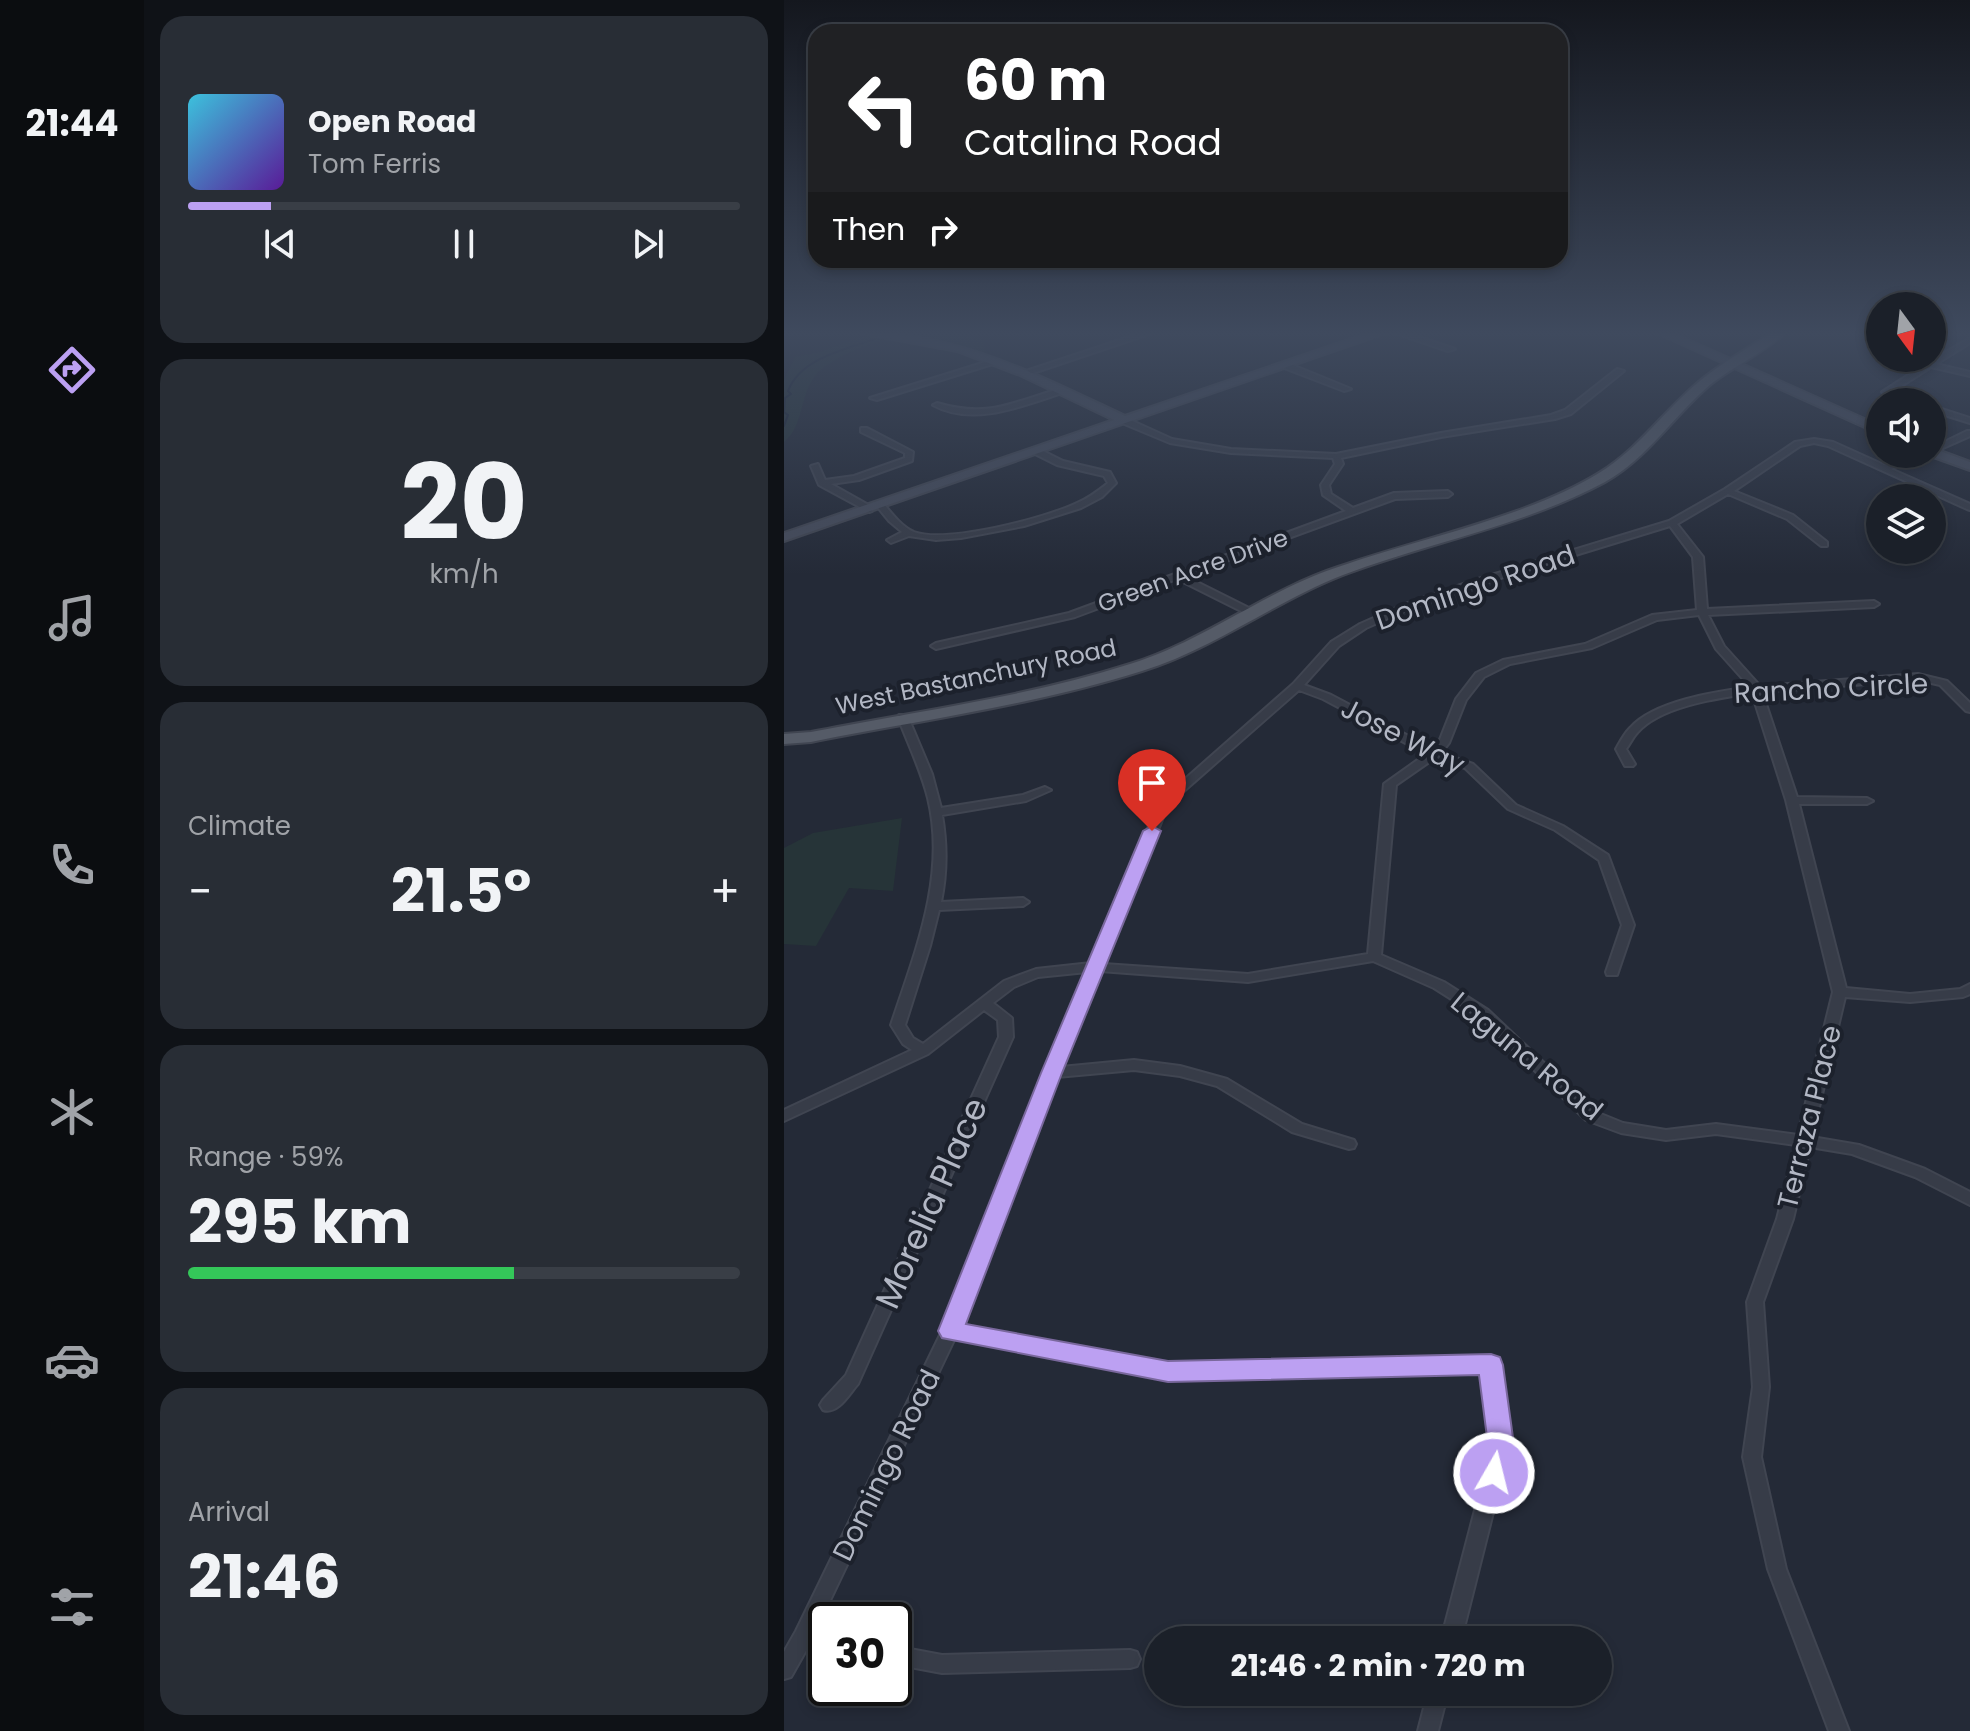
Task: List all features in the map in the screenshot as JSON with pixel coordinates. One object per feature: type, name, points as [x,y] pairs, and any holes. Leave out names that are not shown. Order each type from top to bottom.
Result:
[{"type":"main road","name":"West Bastanchury Road","points":[[784,739],[811,737],[1068,686],[1138,667],[1208,638],[1301,587],[1340,571],[1541,506],[1601,478],[1646,446],[1675,413]]},
{"type":"main road","name":"West Bastanchury Road","points":[[784,750],[811,737]]},
{"type":"street","points":[[1107,413],[1170,441],[1231,451],[1336,456],[1566,413]]},
{"type":"street","points":[[787,536],[1149,413]]},
{"type":"street","points":[[1841,413],[1866,424]]},
{"type":"street","points":[[1946,413],[1970,421]]},
{"type":"street","points":[[822,483],[856,478],[909,459],[909,452],[864,430]]},
{"type":"street","points":[[1946,445],[1970,433]]},
{"type":"street","name":"Domingo Road","points":[[784,1670],[803,1637],[950,1331],[1163,804],[1297,686],[1335,644],[1363,626],[1478,582],[1672,523],[1728,491],[1798,444],[1814,441],[1830,444],[1866,460]]},
{"type":"street","points":[[815,466],[822,483],[874,507],[899,527],[917,536],[946,537],[1021,524],[1090,502],[1112,483],[1107,474],[1060,463],[1036,451]]},
{"type":"street","points":[[1336,456],[1339,464],[1325,485],[1327,495],[1352,511]]},
{"type":"street","points":[[1946,457],[1970,466]]},
{"type":"street","points":[[1885,468],[1970,507]]},
{"type":"street","points":[[1728,491],[1790,517],[1824,544]]},
{"type":"street","name":"Green Acre Drive","points":[[936,646],[1072,615],[1394,496],[1448,494]]},
{"type":"street","name":"Terraza Place","points":[[1672,523],[1698,557],[1702,612],[1720,647],[1756,688],[1792,800],[1840,992],[1802,1138],[1785,1219],[1755,1302],[1761,1387],[1752,1457],[1777,1569],[1839,1731]]},
{"type":"street","points":[[891,540],[910,532]]},
{"type":"street","points":[[1179,577],[1252,613]]},
{"type":"street","points":[[784,1116],[923,1051],[1009,984],[1036,973],[1095,967],[1248,978],[1374,957],[1390,784],[1434,754],[1444,743],[1461,699],[1480,675],[1507,662],[1588,646],[1655,617],[1874,604]]},
{"type":"street","name":"Rancho Circle","points":[[1629,764],[1621,749],[1624,738],[1641,722],[1665,710],[1711,696],[1756,688],[1910,678],[1940,681],[1970,709]]},
{"type":"street","name":"Jose Way","points":[[1297,686],[1327,697],[1434,754],[1469,766],[1512,807],[1559,828],[1604,858],[1628,925],[1612,972]]},
{"type":"street","points":[[903,717],[925,769],[937,812],[939,856],[935,906],[898,1025],[908,1041],[923,1051]]},
{"type":"street","points":[[937,812],[1026,798],[1045,790]]},
{"type":"street","points":[[1792,800],[1867,801]]},
{"type":"street","points":[[935,906],[1023,902]]},
{"type":"street","name":"Laguna Road","points":[[1374,957],[1439,985],[1483,1013],[1591,1116],[1621,1128],[1666,1135],[1716,1129],[1802,1138],[1854,1149],[1920,1173],[1970,1199]]},
{"type":"street","points":[[1840,992],[1910,998],[1963,993],[1970,988]]},
{"type":"street","name":"Morelia Place","points":[[829,1405],[852,1379],[1006,1037],[1005,1018],[983,1003]]},
{"type":"street","points":[[1052,1073],[1134,1065],[1180,1071],[1222,1082],[1297,1128],[1349,1144]]},
{"type":"street","points":[[950,1331],[1168,1371],[1491,1365],[1501,1445],[1455,1626]]},
{"type":"street","points":[[803,1637],[808,1638]]},
{"type":"street","points":[[912,1658],[942,1664],[1130,1659]]},
{"type":"street","points":[[1428,1731],[1434,1706]]},
{"type":"shaded area","points":[[784,413],[800,413],[795,428],[784,442]]},
{"type":"shaded area","points":[[902,818],[893,891],[849,888],[816,946],[784,944],[784,848],[813,833]]},
{"type":"waterway","points":[[784,426],[788,415],[785,413]]},
{"type":"route","points":[[1152,831],[950,1331],[1168,1371],[1491,1365],[1501,1445],[1494,1473]]}]
